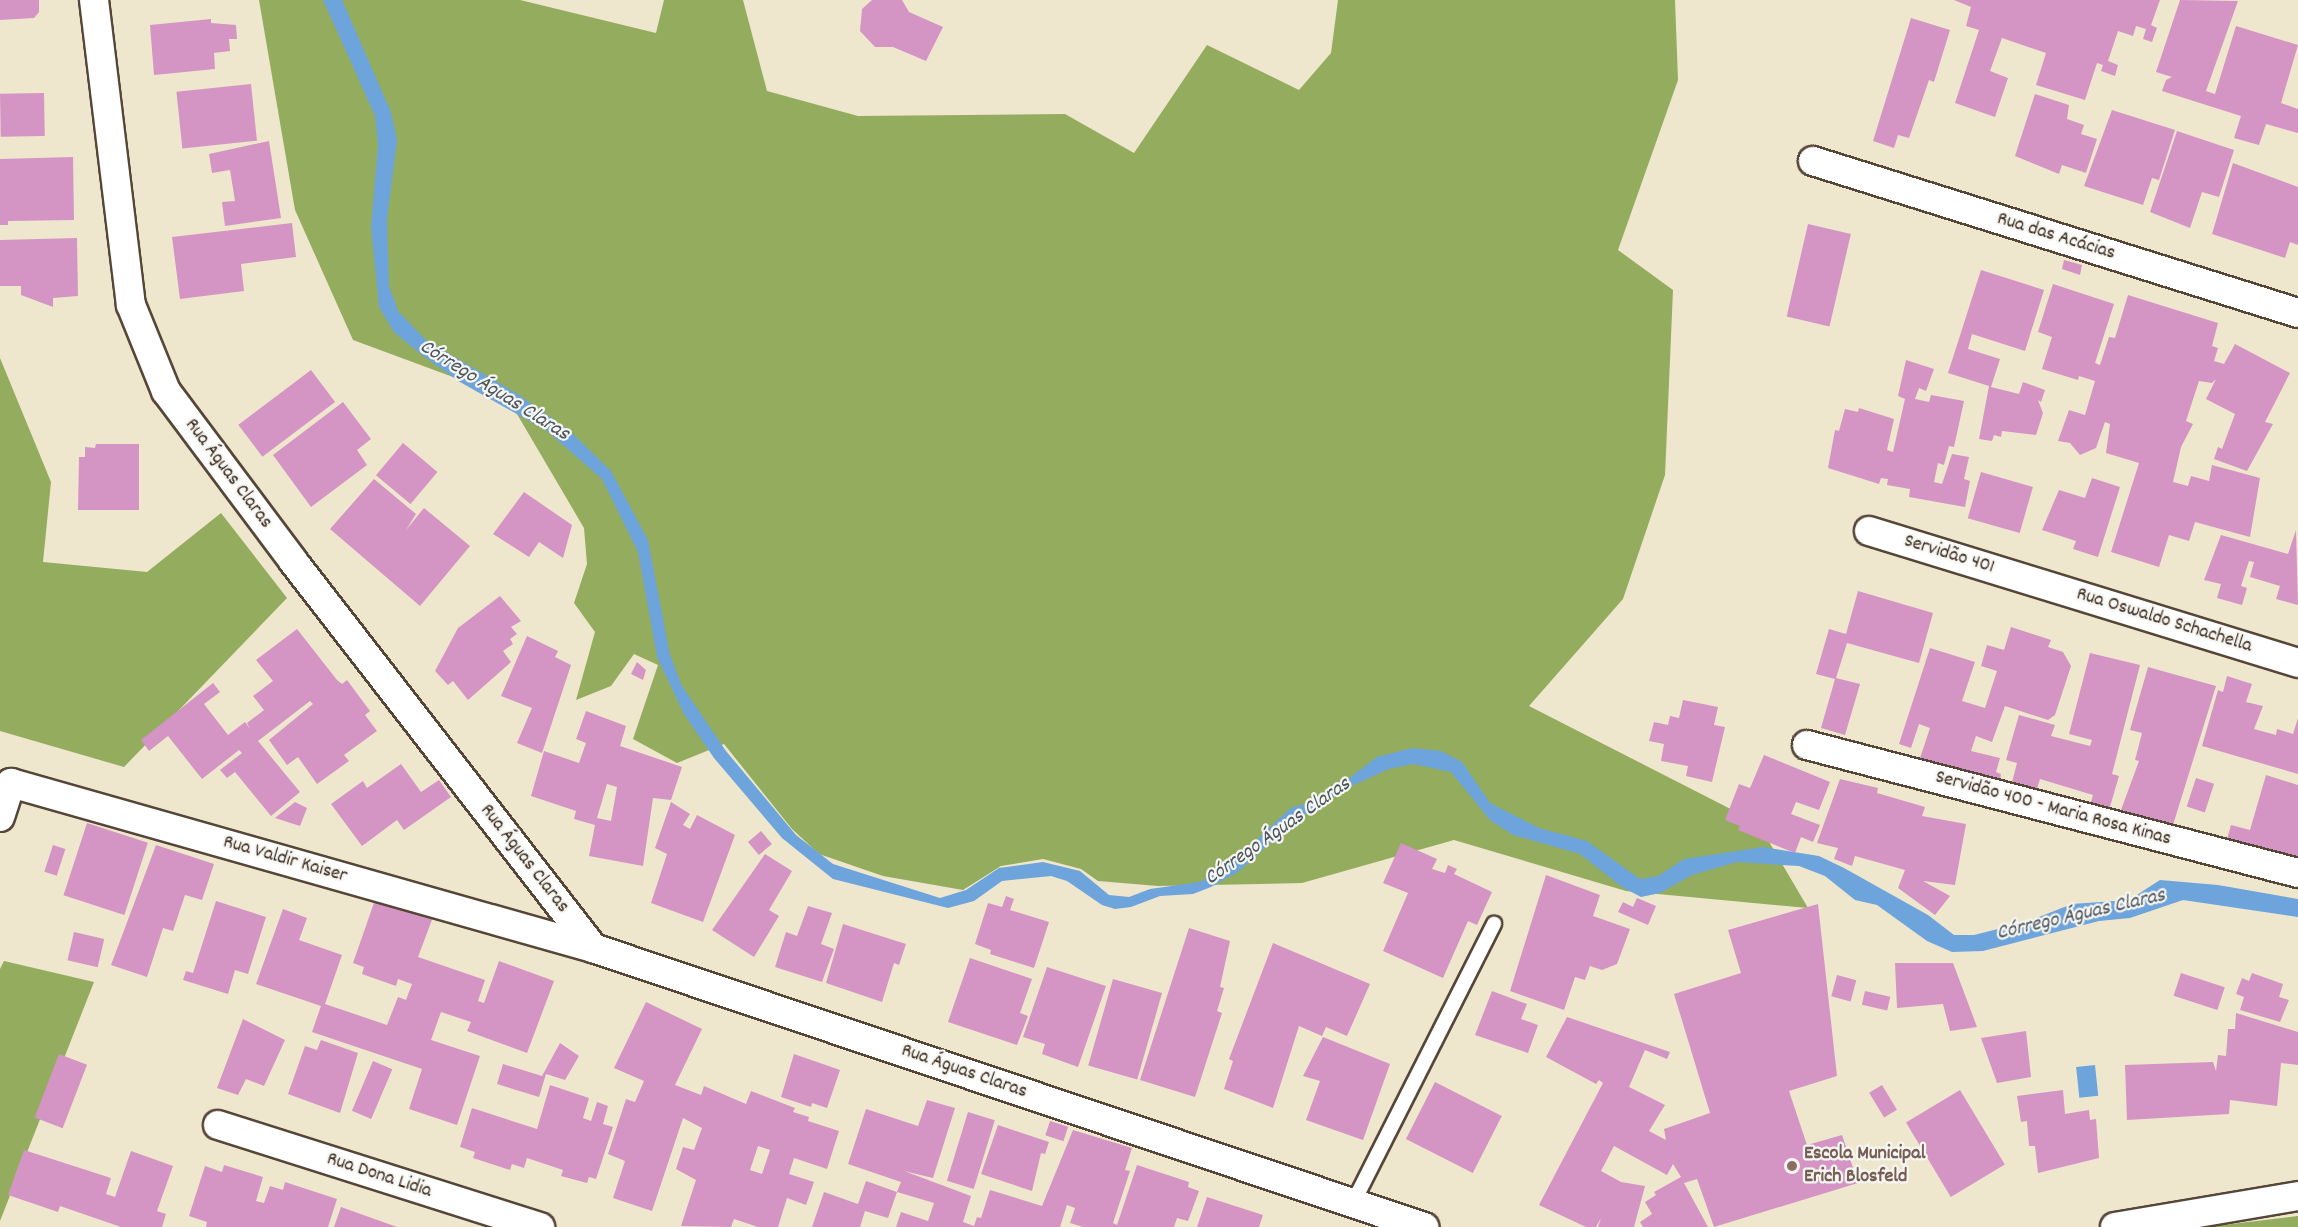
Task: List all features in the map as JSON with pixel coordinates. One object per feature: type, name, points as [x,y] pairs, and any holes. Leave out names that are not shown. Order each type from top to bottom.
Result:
[{"type":"street","name":"Rua Águas Claras","points":[[94,0],[131,305],[166,392],[293,561],[593,948],[1424,1227]]},
{"type":"street","name":"Rua das Acácias","points":[[1814,161],[2298,312]]},
{"type":"street","name":"Servidão 401","points":[[1869,531],[2029,579]]},
{"type":"street","name":"Rua Oswaldo Schachella","points":[[2029,579],[2298,663]]},
{"type":"street","name":"Servidão 400 - Maria Rosa Kinas","points":[[1807,745],[2298,873]]},
{"type":"street","name":"Rua Valdir Kaiser","points":[[0,817],[11,783],[593,948]]},
{"type":"street","name":"Rua Dona Lidia","points":[[218,1125],[540,1227]]},
{"type":"street","points":[[2115,1227],[2298,1197]]},
{"type":"lane","points":[[1353,1203],[1494,924]]},
{"type":"green space","points":[[259,0],[520,0],[656,33],[664,0],[743,0],[767,91],[858,116],[1065,114],[1134,153],[1207,45],[1299,90],[1331,53],[1338,0],[1675,0],[1678,80],[1618,250],[1673,290],[1665,475],[1623,599],[1529,706],[1758,823],[1808,908],[1626,891],[1454,840],[1302,883],[1158,886],[1098,881],[1081,869],[1043,859],[1001,866],[963,890],[883,876],[819,854],[792,829],[724,744],[677,763],[633,739],[658,665],[634,654],[611,686],[576,700],[595,632],[574,603],[587,564],[584,528],[507,397],[353,340],[295,210]]},
{"type":"green space","points":[[0,358],[51,482],[43,562],[147,572],[221,513],[287,598],[124,767],[0,731]]},
{"type":"green space","points":[[4,961],[94,982],[0,1221],[0,969]]},
{"type":"green space","points":[[2298,1216],[2298,1227],[2206,1227]]},
{"type":"water","name":"Córrego Águas Claras","points":[[323,0],[342,0],[391,112],[397,140],[387,219],[389,286],[398,311],[426,340],[516,393],[570,431],[611,471],[648,540],[670,655],[682,686],[726,751],[796,835],[833,864],[940,898],[966,890],[999,868],[1043,862],[1080,871],[1109,895],[1129,897],[1150,889],[1200,882],[1231,863],[1292,807],[1319,801],[1377,757],[1412,748],[1441,751],[1462,762],[1490,803],[1539,828],[1587,841],[1640,879],[1658,876],[1684,859],[1763,847],[1819,856],[1928,915],[1954,935],[1974,935],[2026,922],[2072,904],[2129,900],[2160,880],[2218,885],[2298,899],[2298,917],[2183,900],[2130,918],[2099,921],[1983,951],[1952,952],[1927,941],[1877,905],[1855,900],[1825,876],[1799,866],[1737,862],[1692,875],[1660,893],[1641,897],[1622,887],[1580,854],[1513,835],[1490,820],[1451,772],[1413,764],[1389,769],[1347,788],[1292,823],[1238,872],[1211,887],[1193,894],[1160,896],[1131,907],[1115,909],[1102,905],[1067,881],[1051,876],[1002,881],[974,901],[948,908],[833,879],[782,838],[714,758],[684,714],[657,657],[638,552],[602,479],[547,431],[460,382],[423,356],[394,332],[379,307],[371,227],[378,145],[375,116]]},
{"type":"water","points":[[2095,1065],[2098,1096],[2079,1098],[2076,1067]]},
{"type":"building","points":[[0,0],[39,0],[39,12],[34,18],[0,20]]},
{"type":"building","points":[[872,0],[902,0],[909,12],[943,27],[926,61],[893,47],[875,47],[860,31],[862,9]]},
{"type":"building","points":[[1954,0],[2160,0],[2151,25],[2157,28],[2152,42],[2143,39],[2146,29],[2136,26],[2133,36],[2118,31],[2108,61],[2118,65],[2115,76],[2101,71],[2103,65],[2097,63],[2085,100],[2036,85],[2046,53],[2002,38],[1990,71],[2008,78],[1995,117],[1955,103],[1979,30],[1966,26],[1971,7]]},
{"type":"building","points":[[2180,0],[2238,1],[2206,91],[2215,94],[2236,26],[2298,45],[2281,103],[2298,109],[2298,133],[2266,124],[2259,145],[2234,138],[2241,116],[2162,91],[2166,80],[2172,77],[2156,72]]},
{"type":"building","points":[[1911,18],[1950,30],[1934,82],[1929,80],[1909,138],[1898,135],[1894,148],[1873,141]]},
{"type":"building","points":[[211,19],[211,23],[236,25],[237,39],[229,39],[230,51],[214,53],[215,69],[154,75],[150,25]]},
{"type":"building","points":[[251,84],[257,141],[182,149],[176,92]]},
{"type":"building","points":[[44,93],[45,136],[1,137],[0,94]]},
{"type":"building","points":[[2035,94],[2069,105],[2067,119],[2084,125],[2081,134],[2097,139],[2086,173],[2062,165],[2059,174],[2015,156]]},
{"type":"building","points":[[2112,110],[2175,130],[2159,180],[2152,178],[2143,205],[2084,186]]},
{"type":"building","points":[[2177,131],[2234,150],[2219,197],[2202,192],[2190,228],[2150,212]]},
{"type":"building","points":[[269,141],[281,218],[225,226],[222,202],[235,201],[230,170],[212,173],[209,154]]},
{"type":"building","points":[[73,157],[74,220],[8,221],[8,225],[0,225],[0,159]]},
{"type":"building","points":[[2233,163],[2298,187],[2298,245],[2290,242],[2285,258],[2212,234]]},
{"type":"building","points":[[292,223],[296,257],[241,264],[244,291],[180,299],[172,237]]},
{"type":"building","points":[[1808,224],[1851,234],[1830,326],[1787,317]]},
{"type":"building","points":[[77,238],[78,296],[53,298],[53,307],[21,295],[21,286],[0,286],[0,240]]},
{"type":"building","points":[[2064,260],[2082,265],[2080,275],[2062,269]]},
{"type":"building","points":[[1981,270],[2044,290],[2025,351],[1972,334],[1968,349],[2000,359],[1991,387],[2019,394],[2023,382],[2045,390],[2041,402],[2038,400],[2043,413],[2036,435],[2002,431],[2001,437],[1994,435],[1992,441],[1979,439],[1989,386],[1948,373]]},
{"type":"building","points":[[2053,284],[2114,304],[2095,363],[2100,365],[2109,337],[2115,338],[2128,295],[2218,323],[2212,346],[2218,348],[2214,361],[2224,364],[2235,344],[2290,373],[2265,422],[2273,424],[2247,471],[2214,459],[2218,447],[2222,449],[2235,414],[2206,399],[2216,379],[2212,383],[2199,381],[2186,421],[2193,424],[2181,447],[2173,482],[2188,486],[2191,476],[2209,481],[2212,465],[2260,478],[2250,537],[2195,522],[2189,541],[2169,535],[2159,567],[2111,552],[2139,463],[2106,453],[2110,424],[2105,422],[2096,448],[2080,455],[2070,443],[2058,441],[2069,410],[2085,415],[2095,381],[2079,376],[2078,380],[2042,369],[2052,337],[2038,332]]},
{"type":"building","points":[[1906,360],[1934,369],[1926,391],[1919,388],[1915,399],[1929,402],[1931,395],[1964,401],[1954,447],[1949,446],[1944,465],[1938,463],[1934,482],[1942,484],[1952,454],[1969,457],[1964,479],[1970,481],[1965,507],[1909,497],[1910,489],[1887,485],[1888,479],[1881,478],[1879,484],[1828,468],[1835,430],[1839,431],[1845,409],[1858,412],[1859,408],[1894,419],[1887,450],[1893,452],[1905,399],[1898,396]]},
{"type":"building","points":[[311,370],[335,402],[262,457],[238,425]]},
{"type":"building","points":[[343,402],[371,439],[357,450],[367,465],[311,507],[273,455]]},
{"type":"building","points":[[403,443],[437,472],[410,504],[376,475]]},
{"type":"building","points":[[96,444],[139,444],[139,510],[78,510],[79,457],[85,457],[85,447],[95,448]]},
{"type":"building","points":[[1981,472],[2033,487],[2020,533],[1968,518]]},
{"type":"building","points":[[2092,478],[2120,487],[2098,557],[2073,549],[2076,541],[2042,530],[2059,490],[2085,498]]},
{"type":"building","points":[[374,479],[416,514],[406,530],[424,508],[470,546],[420,606],[330,529]]},
{"type":"building","points":[[524,492],[572,525],[563,558],[539,542],[529,557],[493,534]]},
{"type":"building","points":[[2296,530],[2298,605],[2276,599],[2280,586],[2250,577],[2254,562],[2249,561],[2241,586],[2247,588],[2242,605],[2217,598],[2221,584],[2204,580],[2221,535],[2288,554]]},
{"type":"building","points":[[1858,591],[1933,613],[1919,663],[1847,643],[1836,678],[1860,684],[1845,735],[1821,728],[1835,679],[1816,674],[1829,629],[1846,634]]},
{"type":"building","points":[[500,596],[521,621],[511,627],[517,634],[510,639],[513,644],[503,651],[511,662],[468,700],[453,681],[448,685],[435,671],[458,628]]},
{"type":"building","points":[[2011,627],[2051,640],[2048,647],[2063,652],[2071,666],[2055,715],[2048,720],[2005,706],[1992,742],[1976,736],[1971,751],[2000,758],[1996,772],[2001,774],[1999,784],[1919,761],[1930,728],[1919,724],[1911,748],[1899,744],[1930,648],[1975,662],[1962,701],[1985,708],[1997,671],[1981,666],[1987,645],[2004,650]]},
{"type":"building","points":[[297,629],[337,680],[342,684],[347,680],[370,711],[365,715],[377,731],[344,755],[349,761],[317,784],[298,757],[287,765],[269,740],[313,704],[310,701],[258,741],[300,792],[271,816],[235,772],[227,778],[220,770],[242,753],[239,750],[202,779],[168,736],[149,751],[141,740],[213,683],[220,692],[204,704],[228,735],[245,722],[250,729],[247,723],[264,710],[253,696],[273,681],[256,660]]},
{"type":"building","points":[[527,636],[558,651],[555,657],[571,665],[542,753],[517,743],[532,708],[501,696]]},
{"type":"building","points":[[2090,653],[2140,665],[2112,774],[2119,776],[2109,810],[2090,805],[2093,795],[2040,779],[2036,792],[2011,786],[2017,763],[2006,760],[2019,715],[2055,725],[2051,736],[2090,746],[2092,740],[2069,734]]},
{"type":"building","points":[[637,662],[646,670],[643,680],[631,674]]},
{"type":"building","points":[[2148,667],[2216,686],[2173,825],[2121,810],[2139,761],[2135,760],[2142,733],[2130,730]]},
{"type":"building","points":[[2227,676],[2252,684],[2246,702],[2263,706],[2254,729],[2276,735],[2277,729],[2293,734],[2298,718],[2298,774],[2202,746],[2218,690],[2223,692]]},
{"type":"building","points":[[1683,700],[1718,707],[1714,725],[1725,727],[1712,782],[1686,776],[1688,766],[1661,761],[1664,744],[1649,741],[1654,722],[1668,725],[1670,716],[1679,718]]},
{"type":"building","points":[[586,711],[626,726],[620,746],[682,767],[671,800],[653,798],[643,866],[589,856],[595,825],[574,819],[576,811],[531,796],[544,751],[579,763],[586,743],[576,739]],"holes":[[[607,784],[617,787],[611,821],[597,818]]]},
{"type":"building","points":[[1764,755],[1830,782],[1819,810],[1796,802],[1791,814],[1820,825],[1813,842],[1801,837],[1795,853],[1738,830],[1740,826],[1725,820],[1739,784],[1750,788]]},
{"type":"building","points":[[401,764],[421,792],[439,780],[451,797],[404,830],[397,820],[362,846],[331,804],[363,781],[367,788]]},
{"type":"building","points":[[2266,775],[2298,785],[2298,859],[2227,839],[2231,825],[2250,830]]},
{"type":"building","points":[[2196,778],[2214,784],[2205,812],[2187,807]]},
{"type":"building","points":[[1840,779],[1878,788],[1877,793],[1925,807],[1922,816],[1966,824],[1955,885],[1923,881],[1950,896],[1935,915],[1898,888],[1905,870],[1855,856],[1852,866],[1834,859],[1838,848],[1817,843]]},
{"type":"building","points":[[295,802],[307,808],[300,826],[275,818]]},
{"type":"building","points":[[671,802],[690,814],[683,825],[690,829],[697,815],[735,835],[703,922],[651,903],[667,854],[655,848]]},
{"type":"building","points":[[87,823],[148,843],[124,915],[64,895]]},
{"type":"building","points":[[761,831],[772,844],[759,855],[748,842]]},
{"type":"building","points":[[1401,843],[1437,859],[1432,869],[1445,873],[1448,865],[1457,869],[1454,874],[1492,892],[1477,925],[1468,921],[1443,978],[1383,951],[1408,893],[1383,883]]},
{"type":"building","points":[[53,845],[65,849],[57,876],[44,872]]},
{"type":"building","points":[[156,845],[214,864],[202,900],[185,895],[173,931],[163,928],[147,977],[111,965]]},
{"type":"building","points":[[765,854],[792,871],[769,910],[779,916],[754,957],[712,930]]},
{"type":"building","points":[[1546,875],[1600,895],[1593,916],[1630,929],[1617,964],[1602,970],[1590,966],[1585,980],[1575,977],[1564,1010],[1510,991]]},
{"type":"building","points":[[1006,896],[1014,899],[1010,910],[1049,922],[1034,968],[990,954],[991,950],[975,944],[988,903],[1002,907]]},
{"type":"building","points":[[376,897],[433,917],[418,957],[485,980],[478,1001],[484,1003],[499,961],[554,981],[527,1053],[467,1031],[471,1022],[441,1012],[431,1040],[480,1056],[457,1125],[409,1109],[422,1069],[312,1032],[321,1006],[256,984],[283,909],[307,918],[299,940],[342,955],[325,1004],[387,1025],[398,997],[406,1000],[412,984],[398,979],[396,986],[362,974],[364,967],[353,963]]},
{"type":"building","points":[[1637,898],[1656,906],[1648,925],[1618,912],[1623,902],[1633,907]]},
{"type":"building","points":[[216,901],[266,917],[248,974],[235,970],[228,994],[183,980],[186,971],[193,973]]},
{"type":"building","points":[[1818,904],[1837,1076],[1789,1091],[1807,1145],[1842,1135],[1858,1183],[1714,1227],[1697,1179],[1684,1183],[1708,1227],[1643,1227],[1640,1222],[1652,1214],[1645,1202],[1656,1195],[1654,1192],[1681,1177],[1673,1164],[1667,1175],[1614,1146],[1601,1171],[1621,1182],[1645,1186],[1634,1227],[1598,1227],[1601,1218],[1596,1227],[1586,1227],[1539,1205],[1603,1083],[1599,1080],[1596,1084],[1546,1057],[1567,1017],[1670,1052],[1667,1059],[1645,1050],[1629,1087],[1665,1105],[1649,1131],[1666,1140],[1664,1129],[1710,1113],[1674,994],[1741,973],[1728,930]]},
{"type":"building","points":[[808,906],[832,913],[821,944],[834,949],[822,982],[775,967],[786,932],[797,936]]},
{"type":"building","points":[[843,924],[906,944],[899,965],[894,963],[882,1002],[826,983]]},
{"type":"building","points":[[1189,928],[1230,941],[1220,987],[1224,988],[1217,1011],[1222,1013],[1195,1097],[1140,1080]]},
{"type":"building","points":[[74,932],[104,939],[98,967],[67,960]]},
{"type":"building","points":[[1273,943],[1370,984],[1347,1036],[1326,1027],[1322,1036],[1299,1026],[1273,1108],[1224,1089],[1233,1061],[1229,1059]]},
{"type":"building","points":[[970,958],[1032,979],[1020,1013],[1028,1016],[1017,1045],[948,1022]]},
{"type":"building","points":[[1895,963],[1953,963],[1977,1027],[1950,1031],[1943,1004],[1897,1008]]},
{"type":"building","points":[[1047,967],[1106,986],[1078,1067],[1042,1054],[1045,1044],[1023,1037]]},
{"type":"building","points":[[2181,973],[2225,987],[2217,1010],[2174,996]]},
{"type":"building","points":[[2252,973],[2283,984],[2279,997],[2289,1000],[2280,1022],[2240,1010],[2244,997],[2236,994],[2242,978],[2249,981]]},
{"type":"building","points":[[1837,975],[1856,980],[1851,1001],[1831,996]]},
{"type":"building","points":[[1113,979],[1162,993],[1137,1080],[1088,1066]]},
{"type":"building","points":[[1492,991],[1527,1004],[1521,1019],[1538,1025],[1528,1053],[1475,1035]]},
{"type":"building","points":[[1865,991],[1890,997],[1887,1010],[1862,1005]]},
{"type":"building","points":[[646,1002],[702,1029],[675,1085],[701,1095],[704,1086],[746,1104],[751,1091],[795,1108],[793,1112],[809,1117],[808,1121],[839,1131],[827,1169],[794,1158],[789,1174],[814,1182],[806,1205],[787,1198],[778,1227],[758,1227],[734,1219],[731,1227],[681,1226],[696,1180],[676,1169],[683,1147],[694,1150],[702,1128],[683,1118],[652,1211],[613,1198],[625,1161],[608,1154],[626,1099],[635,1102],[644,1081],[614,1068]],"holes":[[[758,1146],[770,1150],[762,1174],[750,1170]]]},
{"type":"building","points":[[2236,1013],[2298,1032],[2298,1065],[2281,1063],[2277,1106],[2230,1100],[2229,1114],[2127,1120],[2125,1065],[2213,1062],[2216,1071],[2218,1055],[2226,1056],[2228,1029],[2235,1029]]},
{"type":"building","points":[[243,1019],[285,1040],[264,1086],[246,1079],[238,1095],[217,1088]]},
{"type":"building","points":[[2026,1031],[2031,1077],[1997,1083],[1981,1038]]},
{"type":"building","points":[[1323,1037],[1390,1064],[1363,1140],[1306,1120],[1320,1081],[1303,1076]]},
{"type":"building","points":[[321,1040],[358,1053],[340,1113],[288,1094],[305,1046],[317,1050]]},
{"type":"building","points":[[560,1043],[579,1056],[565,1080],[546,1074],[539,1097],[497,1084],[503,1064],[542,1076]]},
{"type":"building","points":[[59,1054],[87,1065],[63,1128],[35,1117]]},
{"type":"building","points":[[794,1054],[840,1070],[827,1108],[812,1103],[811,1107],[781,1097]]},
{"type":"building","points":[[373,1061],[392,1069],[371,1119],[352,1111]]},
{"type":"building","points":[[1435,1082],[1502,1116],[1473,1173],[1406,1139]]},
{"type":"building","points":[[550,1085],[589,1098],[583,1118],[591,1121],[597,1102],[608,1106],[603,1124],[613,1127],[596,1179],[589,1177],[587,1183],[561,1176],[563,1170],[527,1158],[524,1168],[512,1164],[510,1170],[473,1158],[475,1152],[460,1147],[472,1108],[537,1129]]},
{"type":"building","points":[[1882,1085],[1897,1110],[1884,1118],[1869,1093]]},
{"type":"building","points":[[1960,1090],[2005,1165],[1951,1197],[1906,1122]]},
{"type":"building","points":[[2063,1090],[2065,1114],[2089,1110],[2090,1120],[2096,1119],[2099,1158],[2038,1173],[2035,1146],[2029,1146],[2027,1121],[2021,1122],[2017,1096]]},
{"type":"building","points":[[927,1100],[955,1108],[933,1178],[904,1171],[971,1196],[963,1222],[974,1226],[977,1217],[981,1218],[990,1190],[1042,1206],[1073,1130],[1132,1148],[1125,1170],[1130,1171],[1113,1223],[1117,1225],[1137,1165],[1189,1182],[1188,1187],[1199,1191],[1188,1221],[1177,1218],[1174,1227],[1083,1227],[1070,1223],[1075,1208],[1067,1205],[1060,1227],[896,1227],[901,1212],[928,1221],[934,1203],[897,1192],[901,1182],[848,1164],[866,1109],[918,1126]]},
{"type":"building","points":[[968,1112],[995,1120],[974,1189],[947,1181]]},
{"type":"building","points":[[1050,1121],[1068,1127],[1063,1141],[1045,1135]]},
{"type":"building","points":[[998,1125],[1049,1142],[1045,1154],[1041,1153],[1032,1191],[981,1174]]},
{"type":"building","points":[[24,1150],[111,1178],[106,1194],[115,1197],[131,1151],[173,1166],[157,1211],[166,1214],[162,1227],[121,1227],[60,1206],[58,1212],[8,1195]]},
{"type":"building","points":[[224,1165],[263,1177],[256,1201],[264,1203],[270,1186],[283,1190],[285,1182],[337,1199],[328,1227],[206,1227],[207,1222],[189,1216],[205,1166],[222,1172]]},
{"type":"building","points":[[866,1181],[897,1192],[888,1218],[865,1211],[860,1227],[812,1227],[824,1192],[858,1204]]},
{"type":"building","points":[[1207,1197],[1263,1215],[1259,1227],[1197,1227]]},
{"type":"building","points":[[341,1207],[397,1227],[334,1227]]},
{"type":"place","name":"Escola Municipal Erich Blosfeld","points":[[1792,1166]]}]
